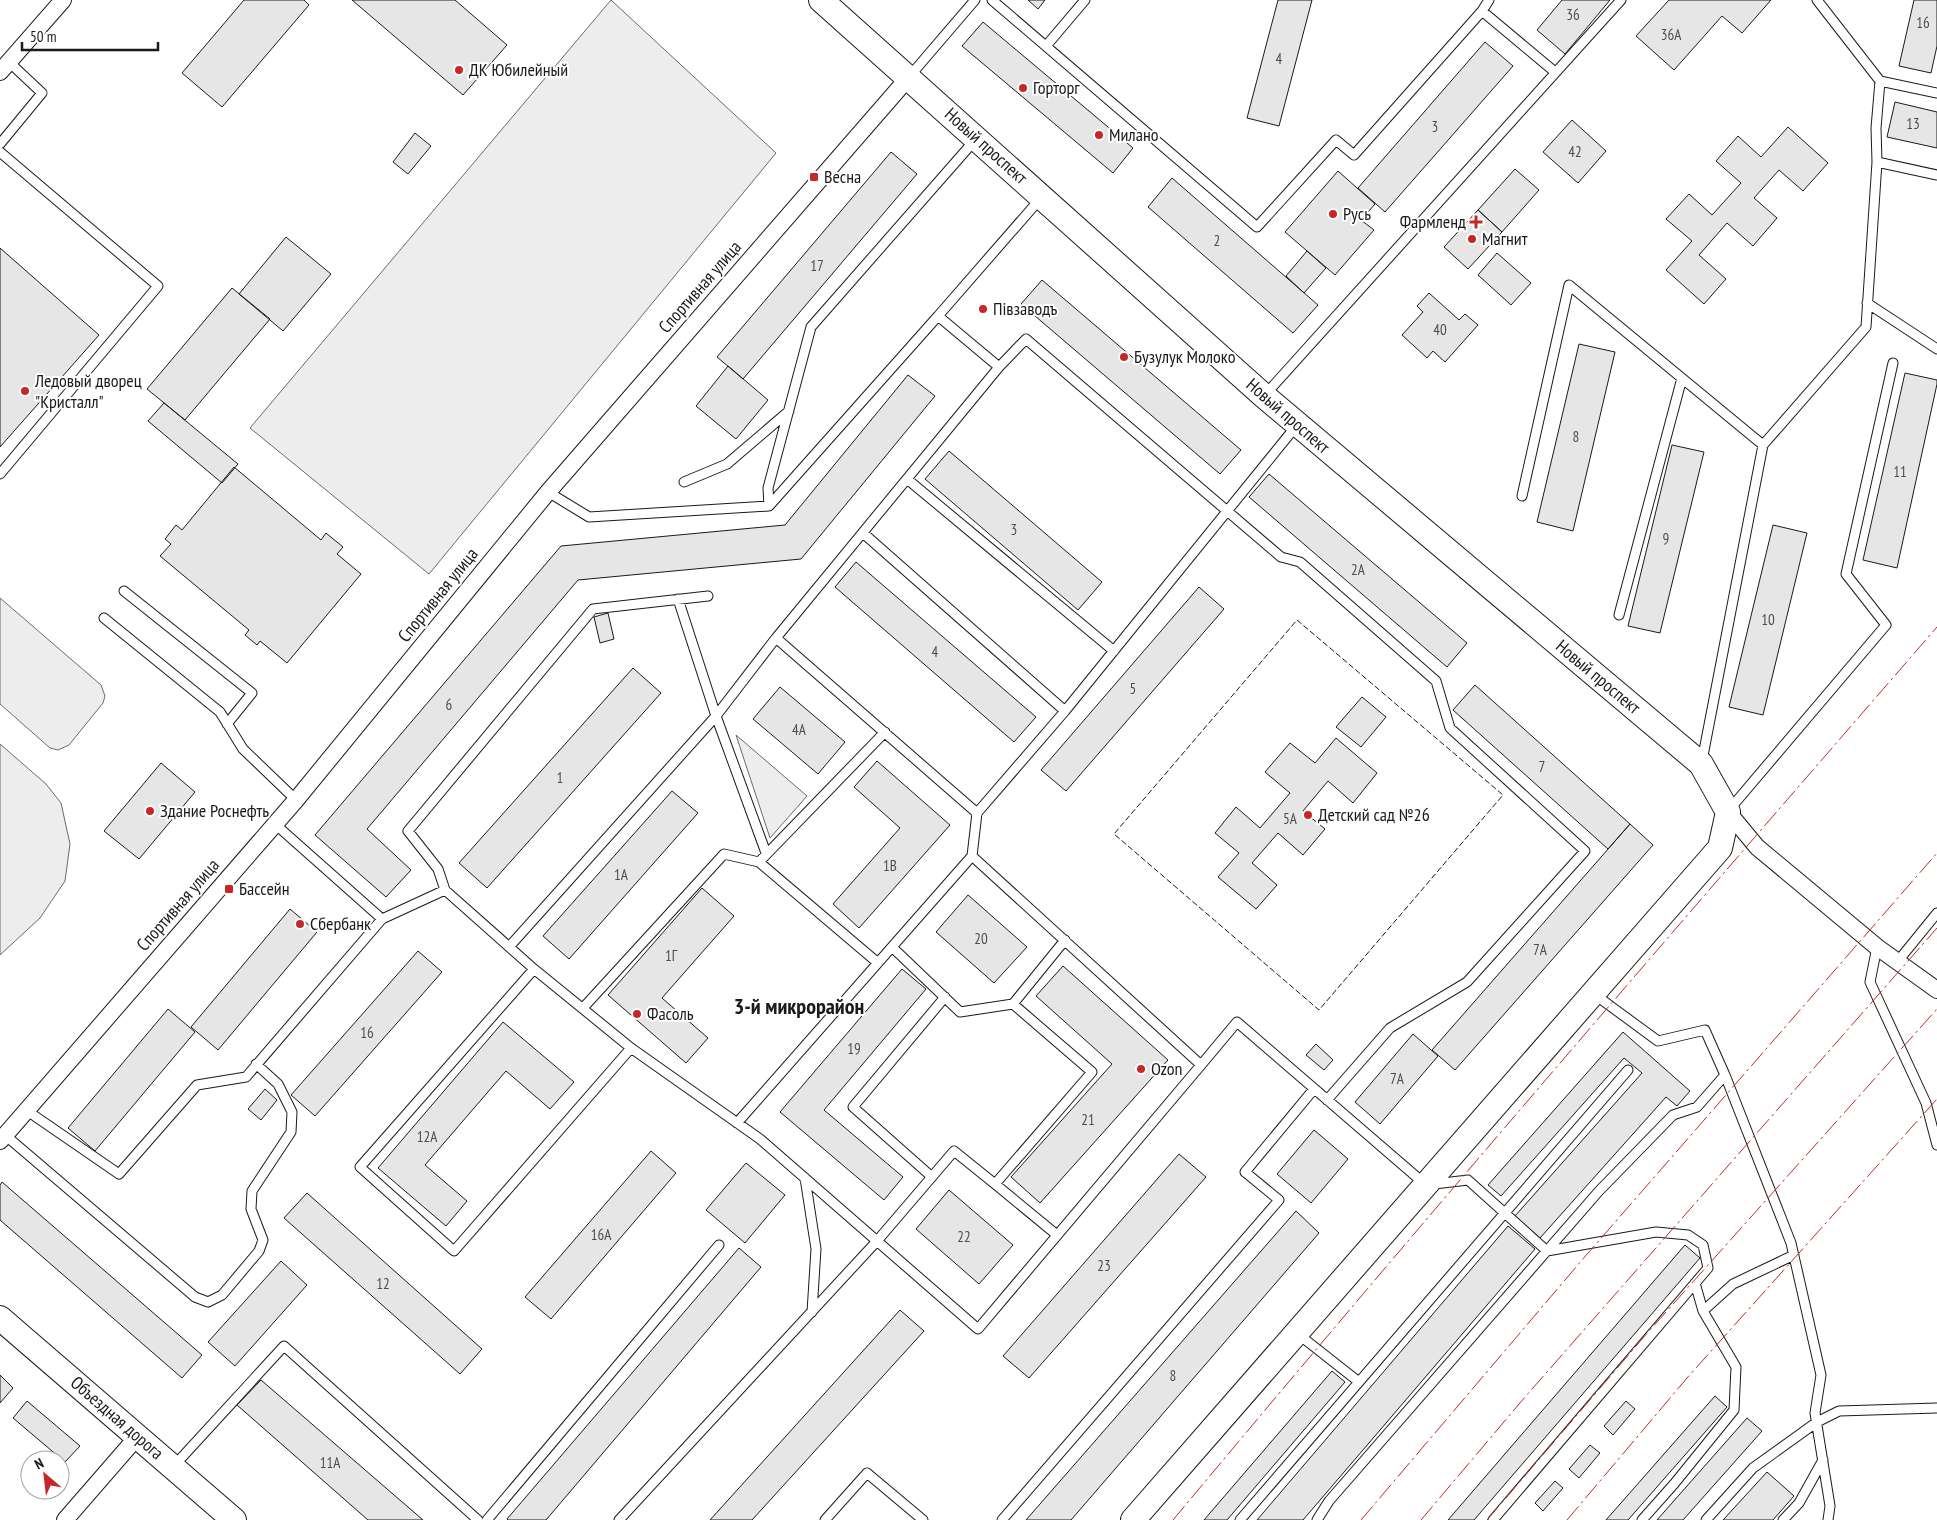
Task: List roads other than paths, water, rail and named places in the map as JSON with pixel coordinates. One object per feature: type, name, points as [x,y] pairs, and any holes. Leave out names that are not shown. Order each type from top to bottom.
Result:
[{"type":"street","points":[[5,67],[63,0]]},
{"type":"street","name":"Новый проспект","points":[[821,0],[1264,396],[1702,764],[1728,812]]},
{"type":"street","name":"Спортивная улица","points":[[3,1138],[296,800],[548,492],[909,77]]},
{"type":"street","points":[[1728,812],[1757,847],[1877,947],[1937,990]]},
{"type":"street","points":[[1140,1517],[1296,1332],[1720,848],[1728,812]]},
{"type":"street","name":"Объездная дорога","points":[[0,1318],[234,1520]]},
{"type":"street","points":[[66,1520],[138,1436]]},
{"type":"lane","points":[[909,77],[975,0]]},
{"type":"lane","points":[[992,0],[1257,227],[1336,140],[1354,155],[1482,11],[1489,0]]},
{"type":"lane","points":[[1046,46],[1085,0]]},
{"type":"lane","points":[[1264,396],[1621,0]]},
{"type":"lane","points":[[1817,0],[1880,81],[1937,93]]},
{"type":"lane","points":[[1482,11],[1556,72]]},
{"type":"lane","points":[[0,144],[42,94],[5,67]]},
{"type":"lane","points":[[1702,764],[1763,445],[1866,326],[1877,162],[1876,128],[1880,81]]},
{"type":"lane","points":[[769,506],[768,488],[812,327],[976,138]]},
{"type":"lane","points":[[0,152],[158,286],[0,474]]},
{"type":"lane","points":[[1877,162],[1937,176]]},
{"type":"lane","points":[[548,492],[589,517],[769,506],[1042,196]]},
{"type":"lane","points":[[1522,496],[1569,285],[1763,445]]},
{"type":"lane","points":[[1868,303],[1937,349]]},
{"type":"lane","points":[[938,316],[999,367]]},
{"type":"lane","points":[[509,947],[716,716],[776,638],[999,367],[1026,339],[1281,557],[1300,562],[1436,681],[1450,728],[1585,852],[1468,982],[1390,1028],[1327,1100]]},
{"type":"lane","points":[[1728,812],[1886,625],[1846,574],[1893,363]]},
{"type":"lane","points":[[1619,615],[1682,378]]},
{"type":"lane","points":[[684,482],[727,464],[789,411]]},
{"type":"lane","points":[[737,1123],[972,856],[977,813],[1065,711],[1297,424]]},
{"type":"lane","points":[[907,479],[1114,651]]},
{"type":"lane","points":[[863,533],[1065,711]]},
{"type":"lane","points":[[124,591],[252,693],[227,724]]},
{"type":"lane","points":[[708,596],[594,609],[408,831],[438,869],[445,890],[534,969],[631,1048],[760,1139],[978,1329],[1237,1022],[1426,1185],[1468,1180],[1547,1251]]},
{"type":"lane","points":[[678,599],[716,716],[766,853]]},
{"type":"lane","points":[[104,618],[220,712],[244,749],[296,800]]},
{"type":"lane","points":[[776,638],[977,813]]},
{"type":"lane","points":[[759,862],[885,732]]},
{"type":"lane","points":[[275,824],[382,919]]},
{"type":"lane","points":[[582,1008],[724,854],[759,862],[878,963]]},
{"type":"lane","points":[[972,856],[1201,1064]]},
{"type":"lane","points":[[26,1110],[118,1174],[197,1085],[246,1077],[382,919],[445,890]]},
{"type":"lane","points":[[1898,961],[1937,914]]},
{"type":"lane","points":[[892,946],[960,1012],[1013,1004],[1065,940]]},
{"type":"lane","points":[[1877,947],[1870,982],[1926,1103],[1937,1145]]},
{"type":"lane","points":[[534,969],[360,1167],[454,1251],[631,1048]]},
{"type":"lane","points":[[1593,993],[1658,1041],[1705,1030],[1725,1075],[1791,1243],[1821,1375],[1815,1413],[1830,1506],[1828,1520]]},
{"type":"lane","points":[[932,1177],[853,1107],[945,997]]},
{"type":"lane","points":[[995,1184],[1092,1072],[1013,1004]]},
{"type":"lane","points":[[3,1138],[195,1298],[208,1302],[222,1295],[259,1251],[263,1240],[251,1209],[252,1191],[291,1132],[292,1112],[278,1084],[256,1064]]},
{"type":"lane","points":[[1240,1520],[1628,1070]]},
{"type":"lane","points":[[1317,1520],[1329,1502],[1599,1191],[1673,1115],[1697,1107],[1725,1075]]},
{"type":"lane","points":[[1002,1520],[1279,1200],[1245,1172],[1314,1089]]},
{"type":"lane","points":[[619,1520],[877,1241],[954,1151],[1057,1235]]},
{"type":"lane","points":[[805,1178],[816,1249],[812,1312]]},
{"type":"lane","points":[[1493,1520],[1708,1268],[1703,1245],[1688,1235],[1656,1232],[1547,1251]]},
{"type":"lane","points":[[487,1520],[719,1245]]},
{"type":"lane","points":[[1703,1312],[1733,1284],[1794,1255]]},
{"type":"lane","points":[[1642,1520],[1734,1410],[1736,1367],[1703,1312],[1695,1283]]},
{"type":"lane","points":[[1296,1332],[1359,1382]]},
{"type":"lane","points":[[173,1466],[284,1346],[478,1520]]},
{"type":"lane","points":[[1706,1520],[1753,1468],[1817,1422],[1839,1411],[1937,1408]]},
{"type":"lane","points":[[1783,1520],[1799,1503],[1823,1460]]},
{"type":"lane","points":[[825,1520],[867,1473],[923,1520]]},
{"type":"place","name":"ДК Юбилейный","points":[[459,70]]},
{"type":"place","name":"Горторг","points":[[1023,88]]},
{"type":"place","name":"Милано","points":[[1099,135]]},
{"type":"place","name":"Весна","points":[[814,177]]},
{"type":"place","name":"Русь","points":[[1333,214]]},
{"type":"place","name":"Фармленд","points":[[1476,222]]},
{"type":"place","name":"Магнит","points":[[1472,239]]},
{"type":"place","name":"Півзаводъ","points":[[983,309]]},
{"type":"place","name":"Бузулук Молоко","points":[[1124,357]]},
{"type":"place","name":"Ледовый дворец \"Кристалл\"","points":[[25,391]]},
{"type":"place","name":"Здание Роснефть","points":[[150,811]]},
{"type":"place","name":"Детский сад №26","points":[[1308,815]]},
{"type":"place","name":"Бассейн","points":[[229,889]]},
{"type":"place","name":"Сбербанк","points":[[300,924]]},
{"type":"place","name":"Фасоль","points":[[637,1014]]},
{"type":"place","name":"Ozon","points":[[1141,1069]]},
{"type":"district","name":"3-й микрорайон","points":[[799,1006]]}]
